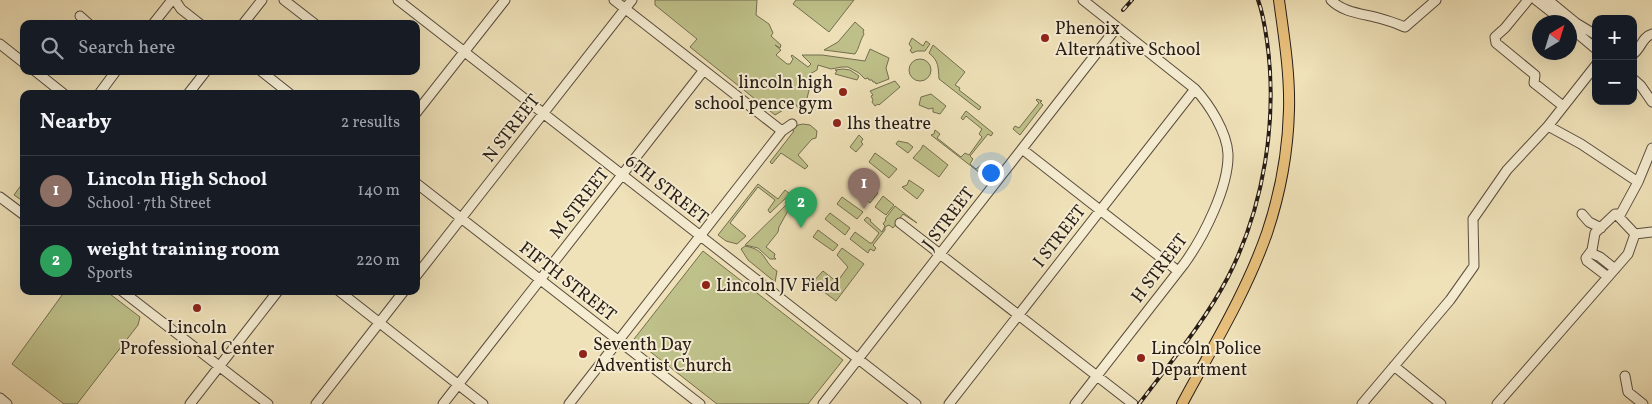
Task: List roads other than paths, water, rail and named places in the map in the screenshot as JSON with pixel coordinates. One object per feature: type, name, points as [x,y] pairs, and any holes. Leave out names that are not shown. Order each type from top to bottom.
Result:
[{"type":"main road","points":[[1182,404],[1250,274],[1267,232],[1280,187],[1289,110],[1288,66],[1280,0]]},
{"type":"street","points":[[156,20],[173,0],[195,20]]},
{"type":"street","points":[[246,20],[262,0]]},
{"type":"street","points":[[284,0],[310,20]]},
{"type":"street","name":"6TH STREET","points":[[398,0],[916,404]]},
{"type":"street","points":[[420,108],[505,0]]},
{"type":"street","points":[[614,0],[782,131]]},
{"type":"street","name":"N STREET","points":[[420,271],[632,0]]},
{"type":"street","name":"H STREET","points":[[1075,404],[1178,271],[1203,235],[1218,200],[1227,166],[1228,153],[1223,134],[1207,104],[1195,89],[1083,0]]},
{"type":"street","points":[[1331,0],[1335,4],[1351,10],[1405,26],[1436,0]]},
{"type":"street","points":[[1528,0],[1494,40],[1535,75],[1534,83],[1563,106]]},
{"type":"street","points":[[1536,0],[1555,15]]},
{"type":"street","points":[[1548,0],[1576,23],[1592,33]]},
{"type":"street","points":[[80,16],[85,20]]},
{"type":"street","name":"J STREET","points":[[823,404],[1117,27]]},
{"type":"street","points":[[1577,33],[1592,46]]},
{"type":"street","points":[[1637,52],[1647,36],[1652,34]]},
{"type":"street","points":[[0,44],[20,60]]},
{"type":"street","name":"M STREET","points":[[443,404],[704,70]]},
{"type":"street","points":[[1362,404],[1450,300],[1474,266],[1473,219],[1507,170],[1548,126],[1592,70]]},
{"type":"street","points":[[40,75],[59,90]]},
{"type":"street","points":[[102,90],[113,75]]},
{"type":"street","points":[[191,90],[203,75]]},
{"type":"street","points":[[266,75],[285,90]]},
{"type":"street","points":[[1637,82],[1652,102]]},
{"type":"street","name":"I STREET","points":[[949,404],[1195,89]]},
{"type":"street","points":[[569,404],[782,131],[792,124]]},
{"type":"street","points":[[1548,126],[1582,144],[1638,182]]},
{"type":"street","points":[[1635,234],[1619,217],[1638,182],[1652,148]]},
{"type":"street","points":[[1022,150],[1178,271]]},
{"type":"street","name":"FIFTH STREET","points":[[420,186],[698,403]]},
{"type":"street","points":[[0,197],[20,212]]},
{"type":"street","points":[[1582,214],[1588,222],[1601,228]]},
{"type":"street","points":[[1608,277],[1586,258],[1591,253],[1595,233],[1615,214],[1620,214]]},
{"type":"street","points":[[900,223],[1133,404]]},
{"type":"street","points":[[1635,234],[1652,232]]},
{"type":"street","points":[[1497,404],[1628,254],[1635,234]]},
{"type":"street","points":[[1591,253],[1600,257],[1615,269]]},
{"type":"street","points":[[127,295],[268,404]]},
{"type":"street","points":[[190,404],[275,295]]},
{"type":"street","points":[[344,295],[484,404]]},
{"type":"street","points":[[316,404],[401,295]]},
{"type":"street","points":[[1394,366],[1441,404]]},
{"type":"street","points":[[1625,376],[1628,392],[1643,404]]},
{"type":"street","points":[[0,398],[7,404]]},
{"type":"railway","points":[[1123,10],[1132,0]]},
{"type":"railway","points":[[1139,404],[1186,342],[1219,294],[1251,222],[1265,162],[1271,101],[1267,41],[1263,15],[1258,0]]},
{"type":"place","name":"Phenoix Alternative School","points":[[1045,38]]},
{"type":"place","name":"lincoln high school pence gym","points":[[843,92]]},
{"type":"place","name":"lhs theatre","points":[[837,123]]},
{"type":"place","name":"Lincoln High School","points":[[864,209]]},
{"type":"place","name":"weight training room","points":[[801,228]]},
{"type":"place","name":"Lincoln JV Field","points":[[706,285]]},
{"type":"place","name":"Lincoln Professional Center","points":[[197,308]]},
{"type":"place","name":"Seventh Day Adventist Church","points":[[583,354]]},
{"type":"place","name":"Lincoln Police Department","points":[[1141,358]]}]
